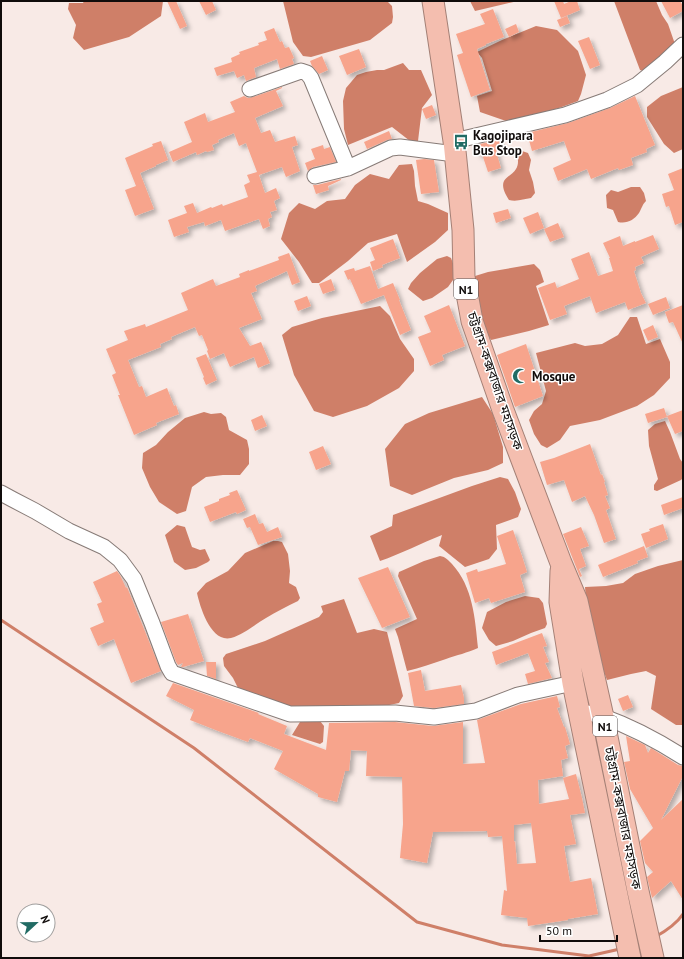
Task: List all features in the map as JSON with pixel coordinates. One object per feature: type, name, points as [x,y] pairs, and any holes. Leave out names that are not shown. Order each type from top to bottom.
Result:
[{"type":"highway","name":"চট্টগ্রাম-কক্সবাজার মহাসড়ক","points":[[433,1],[454,147],[463,230],[464,277],[472,321],[503,410],[577,602],[603,717],[638,892],[653,958]]},
{"type":"highway","name":"চট্টগ্রাম-কক্সবাজার মহাসড়ক","points":[[561,563],[560,602],[573,683],[630,958]]},
{"type":"street","points":[[315,176],[348,168],[391,148],[454,147],[607,100],[637,85],[683,45]]},
{"type":"street","points":[[250,89],[301,71],[307,73],[311,78],[348,168]]},
{"type":"street","points":[[1,493],[68,531],[104,547],[120,560],[134,579],[172,674],[290,714],[395,713],[434,717],[476,712],[518,696],[573,683]]},
{"type":"street","points":[[579,712],[603,717],[637,731],[670,748],[683,757]]},
{"type":"shaded area","points":[[84,1],[163,1],[161,16],[129,37],[84,50],[73,38],[76,25],[68,9],[69,3],[83,3]]},
{"type":"shaded area","points":[[283,1],[387,1],[392,6],[392,23],[370,40],[311,57],[303,56],[293,42]]},
{"type":"shaded area","points":[[470,1],[518,1],[475,11]]},
{"type":"shaded area","points":[[614,1],[656,1],[668,24],[676,47],[644,71],[640,70]]},
{"type":"shaded area","points":[[536,26],[557,30],[578,51],[586,75],[578,101],[524,118],[506,121],[480,112],[477,96],[492,91],[482,58],[477,52]]},
{"type":"shaded area","points":[[403,63],[409,70],[421,70],[432,95],[422,108],[418,141],[410,141],[392,127],[348,145],[344,129],[343,101],[346,88],[357,75],[366,72],[384,70]]},
{"type":"shaded area","points":[[683,87],[683,149],[674,153],[664,144],[647,117],[647,107],[661,96]]},
{"type":"shaded area","points":[[522,151],[528,153],[531,160],[529,170],[535,193],[531,198],[512,201],[509,200],[504,191],[503,183],[516,169],[518,163],[517,153]]},
{"type":"shaded area","points":[[412,164],[418,201],[448,213],[448,230],[435,242],[407,262],[397,234],[368,243],[348,261],[319,283],[312,283],[299,262],[281,239],[289,213],[299,203],[315,209],[327,201],[345,199],[355,185],[370,174],[389,179],[399,165]]},
{"type":"shaded area","points":[[631,187],[640,187],[644,193],[646,201],[635,218],[627,222],[618,222],[613,210],[607,208],[606,195],[611,190],[618,192]]},
{"type":"shaded area","points":[[447,256],[451,258],[454,266],[453,280],[448,287],[432,298],[423,301],[408,289],[420,273],[437,259]]},
{"type":"shaded area","points":[[534,264],[540,270],[544,282],[536,286],[549,325],[491,340],[482,324],[475,296],[475,276],[488,272]]},
{"type":"shaded area","points":[[380,306],[390,316],[400,339],[414,359],[414,371],[399,388],[367,406],[333,417],[314,411],[294,375],[282,335],[292,327],[322,318]]},
{"type":"shaded area","points":[[630,317],[637,317],[646,344],[660,339],[670,362],[670,378],[654,395],[637,406],[600,420],[570,426],[560,440],[547,448],[541,445],[534,434],[529,420],[534,411],[542,404],[546,391],[536,353],[575,343],[585,346],[602,344],[618,335]]},
{"type":"shaded area","points":[[482,397],[493,414],[503,447],[503,463],[488,470],[454,478],[412,495],[390,486],[385,449],[405,424],[429,413]]},
{"type":"shaded area","points":[[204,412],[211,414],[221,413],[226,417],[229,430],[247,440],[249,449],[249,464],[240,475],[206,477],[192,487],[186,511],[177,514],[159,502],[150,487],[142,468],[143,453],[156,445],[168,432],[185,418]]},
{"type":"shaded area","points":[[665,421],[683,463],[683,478],[657,491],[654,490],[654,485],[658,479],[649,446],[648,430],[655,424]]},
{"type":"shaded area","points":[[500,477],[508,479],[515,492],[521,509],[518,517],[496,525],[497,549],[489,559],[465,567],[439,546],[442,535],[380,561],[370,536],[392,526],[393,515]]},
{"type":"shaded area","points":[[177,525],[185,527],[192,547],[200,550],[205,549],[210,560],[208,562],[196,568],[185,570],[174,562],[165,535]]},
{"type":"shaded area","points":[[273,541],[282,542],[288,554],[290,571],[289,583],[296,587],[300,598],[298,601],[245,632],[231,638],[224,638],[218,635],[212,630],[204,615],[197,593],[206,583],[228,571],[245,553]]},
{"type":"shaded area","points":[[440,556],[452,564],[459,573],[469,593],[476,625],[478,648],[407,671],[395,629],[417,619],[398,576],[399,572]]},
{"type":"shaded area","points":[[683,560],[683,725],[676,725],[651,709],[656,676],[646,671],[607,680],[587,613],[585,587],[606,586],[623,583],[635,574],[658,566]]},
{"type":"shaded area","points":[[525,596],[539,598],[543,603],[547,624],[545,628],[496,646],[489,640],[482,628],[487,612],[506,602]]},
{"type":"shaded area","points":[[344,599],[357,633],[374,629],[387,632],[403,696],[399,703],[370,709],[292,712],[238,688],[224,666],[223,658],[226,654],[265,641],[319,617],[323,612],[321,606]]},
{"type":"shaded area","points":[[306,719],[320,721],[324,726],[323,742],[320,744],[292,735],[300,722]]},
{"type":"building","points":[[167,1],[176,1],[187,26],[180,29]]},
{"type":"building","points":[[199,1],[212,1],[216,10],[206,15]]},
{"type":"building","points":[[554,1],[563,1],[564,4],[571,1],[577,1],[580,10],[561,18]]},
{"type":"building","points":[[661,1],[680,1],[683,6],[683,11],[670,18]]},
{"type":"building","points":[[493,9],[504,37],[477,49],[490,90],[471,97],[457,55],[463,53],[456,34],[485,24],[480,14]]},
{"type":"building","points":[[567,16],[570,23],[560,27],[557,20]]},
{"type":"building","points":[[516,24],[519,32],[509,37],[505,29]]},
{"type":"building","points":[[274,28],[280,42],[282,41],[285,48],[289,47],[294,58],[292,59],[294,64],[280,69],[277,59],[254,68],[256,77],[246,81],[244,75],[237,78],[234,71],[217,76],[214,68],[232,62],[231,58],[240,54],[239,52],[259,45],[258,43],[267,40],[264,32]]},
{"type":"building","points":[[589,37],[600,65],[590,69],[578,41]]},
{"type":"building","points":[[359,49],[366,67],[347,75],[339,56]]},
{"type":"building","points":[[322,56],[328,70],[319,74],[312,66],[310,61]]},
{"type":"building","points":[[282,87],[276,91],[283,106],[255,118],[261,133],[270,130],[275,142],[295,136],[298,145],[292,147],[300,171],[286,177],[282,167],[259,175],[265,193],[276,188],[280,198],[274,201],[277,210],[270,212],[272,217],[268,219],[270,226],[263,229],[259,219],[225,231],[221,220],[205,226],[204,222],[187,227],[189,232],[174,237],[168,220],[187,213],[184,206],[193,203],[197,213],[211,207],[212,208],[222,204],[223,206],[248,197],[244,185],[250,182],[247,175],[257,172],[246,143],[239,146],[234,133],[218,140],[219,142],[212,145],[214,150],[206,151],[197,155],[196,152],[173,162],[169,152],[192,142],[184,122],[205,113],[208,122],[235,112],[230,102],[244,96],[248,98],[253,97]]},
{"type":"building","points":[[635,96],[655,145],[646,149],[647,152],[631,158],[633,165],[619,170],[618,168],[591,179],[587,169],[558,181],[553,168],[571,160],[564,141],[532,151],[527,133],[568,123],[610,108]]},
{"type":"building","points":[[432,105],[436,115],[426,119],[422,109]]},
{"type":"building","points":[[389,131],[392,139],[367,149],[364,142]]},
{"type":"building","points":[[499,140],[502,149],[496,151],[501,168],[488,172],[482,154],[478,155],[475,145]]},
{"type":"building","points":[[161,141],[168,160],[140,173],[154,209],[135,216],[125,190],[136,186],[125,158]]},
{"type":"building","points":[[323,145],[324,149],[330,147],[336,162],[313,167],[308,171],[305,163],[315,159],[311,149]]},
{"type":"building","points":[[416,160],[434,160],[439,192],[421,194]]},
{"type":"building","points":[[683,168],[683,222],[675,225],[669,206],[666,207],[662,194],[674,190],[668,174]]},
{"type":"building","points":[[341,179],[328,186],[329,190],[316,194],[313,185]]},
{"type":"building","points":[[508,209],[511,218],[496,223],[493,213]]},
{"type":"building","points":[[538,212],[544,228],[530,234],[523,218]]},
{"type":"building","points":[[558,223],[564,237],[550,242],[544,229]]},
{"type":"building","points":[[653,235],[659,249],[641,257],[644,263],[635,267],[636,270],[634,271],[646,303],[628,310],[625,302],[596,313],[590,296],[564,306],[567,314],[550,320],[538,288],[555,282],[557,288],[579,279],[571,259],[589,252],[598,276],[613,271],[610,258],[603,243],[620,236],[623,246]]},
{"type":"building","points":[[393,239],[400,258],[382,265],[383,267],[373,271],[370,262],[375,260],[370,248]]},
{"type":"building","points":[[289,253],[300,282],[292,285],[287,271],[255,286],[257,291],[251,293],[262,319],[239,328],[250,346],[261,342],[270,363],[258,368],[254,357],[230,367],[224,353],[210,359],[202,335],[199,336],[195,327],[171,337],[172,339],[160,344],[161,347],[128,360],[139,387],[142,386],[146,397],[167,388],[179,414],[156,423],[157,425],[134,435],[118,395],[120,395],[112,375],[116,373],[106,349],[128,340],[124,331],[145,324],[146,327],[188,310],[181,293],[213,279],[216,286],[240,277],[239,274],[279,260],[278,257]]},
{"type":"building","points":[[370,266],[378,289],[393,283],[411,330],[400,335],[384,295],[361,304],[350,279],[348,280],[344,271],[354,268],[355,271]]},
{"type":"building","points":[[331,279],[335,290],[323,294],[319,284]]},
{"type":"building","points":[[307,296],[311,306],[298,311],[294,301]]},
{"type":"building","points":[[666,297],[670,308],[653,315],[648,304]]},
{"type":"building","points":[[449,305],[465,346],[442,355],[444,360],[430,366],[418,337],[431,332],[424,316]]},
{"type":"building","points":[[683,305],[683,344],[673,322],[669,323],[665,312]]},
{"type":"building","points":[[653,325],[658,337],[648,341],[643,330]]},
{"type":"building","name":"Mosque","points":[[526,344],[543,396],[515,407],[497,355]]},
{"type":"building","points":[[206,354],[217,380],[206,385],[196,358]]},
{"type":"building","points":[[664,408],[667,417],[648,423],[645,414]]},
{"type":"building","points":[[683,410],[683,431],[675,434],[667,416]]},
{"type":"building","points":[[262,415],[267,426],[255,431],[251,420]]},
{"type":"building","points":[[590,444],[605,482],[608,495],[605,496],[610,508],[606,510],[616,539],[604,543],[594,515],[585,496],[572,502],[564,480],[547,485],[540,462]]},
{"type":"building","points":[[323,446],[331,464],[316,470],[309,452]]},
{"type":"building","points":[[237,490],[246,510],[237,514],[236,512],[210,522],[204,507],[219,501],[219,499],[230,495],[229,493]]},
{"type":"building","points":[[683,497],[683,508],[664,515],[661,505]]},
{"type":"building","points":[[255,514],[259,524],[263,523],[267,532],[278,527],[282,537],[258,545],[250,527],[247,528],[243,519]]},
{"type":"building","points":[[663,524],[668,539],[646,548],[641,534],[650,531],[649,529]]},
{"type":"building","points":[[581,527],[589,546],[580,549],[586,566],[579,569],[582,576],[580,577],[563,534]]},
{"type":"building","points":[[513,530],[527,572],[520,575],[525,592],[491,603],[489,598],[475,603],[466,573],[477,569],[478,572],[506,564],[497,536]]},
{"type":"building","points":[[644,546],[648,557],[637,561],[638,563],[603,577],[598,565]]},
{"type":"building","points":[[388,567],[410,617],[382,628],[358,578]]},
{"type":"building","points":[[117,571],[126,588],[127,587],[161,671],[131,683],[114,639],[98,646],[90,628],[104,622],[97,604],[102,602],[93,582]]},
{"type":"building","points":[[188,614],[204,661],[181,667],[183,663],[178,665],[176,662],[161,622]]},
{"type":"building","points":[[542,633],[547,646],[543,647],[549,662],[545,663],[552,678],[528,684],[525,674],[535,671],[528,653],[496,665],[492,652]]},
{"type":"building","points":[[206,662],[216,662],[216,679],[207,676]]},
{"type":"building","points":[[421,670],[425,691],[461,685],[464,704],[434,708],[414,706],[408,673]]},
{"type":"building","points":[[173,683],[259,713],[258,714],[287,726],[284,734],[326,750],[329,723],[395,722],[433,726],[463,722],[463,764],[485,763],[477,720],[521,704],[557,696],[560,707],[557,708],[570,744],[565,746],[568,758],[561,760],[563,776],[538,780],[539,804],[569,799],[563,778],[576,774],[585,813],[570,815],[576,844],[564,846],[570,882],[591,878],[598,914],[528,926],[527,918],[501,915],[504,890],[507,891],[502,836],[488,837],[487,831],[433,832],[427,863],[400,858],[403,824],[402,777],[366,776],[367,751],[351,750],[349,771],[345,771],[337,802],[318,797],[318,794],[274,769],[283,751],[250,738],[248,742],[190,720],[194,710],[166,696]],"holes":[[[531,823],[536,863],[517,864],[515,841],[514,842],[514,825]]]},
{"type":"building","points":[[628,695],[633,707],[623,711],[618,699]]},
{"type":"building","points":[[626,736],[645,745],[648,753],[651,748],[678,765],[683,766],[683,776],[661,820],[683,799],[683,900],[671,881],[652,898],[647,877],[653,872],[645,863],[640,841],[653,828],[630,789],[624,762],[630,761]]},
{"type":"waterway","points":[[1,620],[194,748],[417,922],[502,945],[589,956],[620,949]]},
{"type":"waterway","points":[[655,937],[670,927],[683,914]]},
{"type":"place","name":"Kagojipara Bus Stop","points":[[461,142]]},
{"type":"place","name":"Mosque","points":[[520,376]]}]
